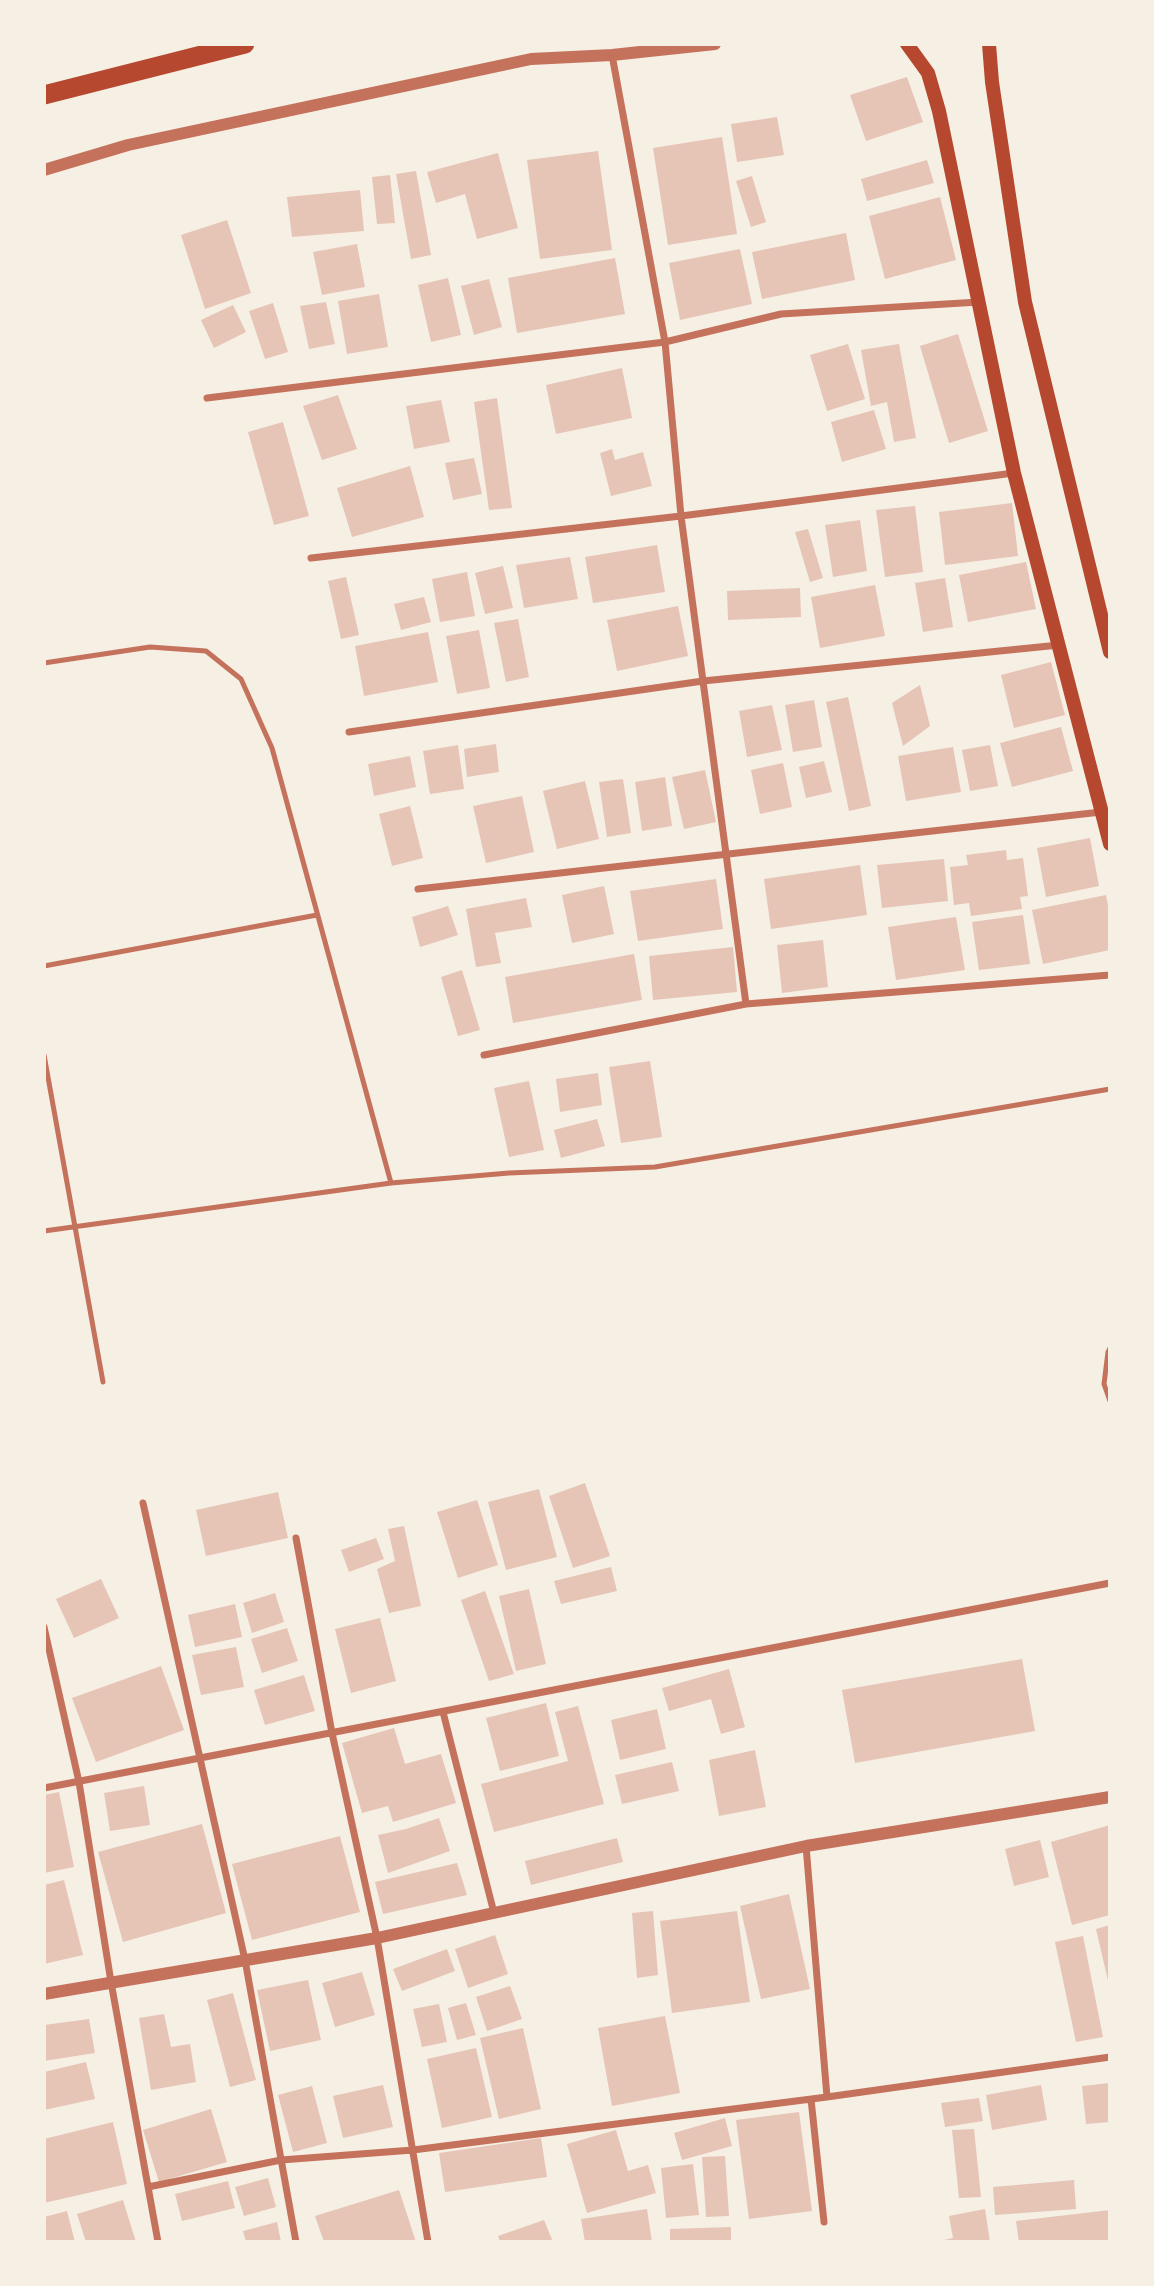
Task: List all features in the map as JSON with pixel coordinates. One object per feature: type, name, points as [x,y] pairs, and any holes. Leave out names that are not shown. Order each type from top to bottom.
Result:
[{"type":"highway","points":[[44,95],[245,44]]},
{"type":"main road","points":[[907,44],[928,73],[939,111],[1014,473],[1110,844]]},
{"type":"main road","points":[[989,44],[992,82],[1025,302],[1110,652]]},
{"type":"street","points":[[44,170],[128,145],[531,59],[612,55],[715,44]]},
{"type":"street","points":[[612,55],[665,342],[681,516],[746,1004]]},
{"type":"street","points":[[208,398],[665,342],[781,314],[979,302]]},
{"type":"street","points":[[311,558],[681,516],[1014,473]]},
{"type":"street","points":[[349,732],[703,681],[1060,645]]},
{"type":"street","points":[[418,889],[1102,812]]},
{"type":"street","points":[[484,1055],[746,1004],[1110,975]]},
{"type":"street","points":[[143,1503],[245,1960],[296,2242]]},
{"type":"street","points":[[296,1538],[332,1733],[377,1938],[428,2242]]},
{"type":"street","points":[[44,1788],[1110,1583]]},
{"type":"street","points":[[44,1627],[79,1782],[111,1982],[158,2242]]},
{"type":"street","points":[[443,1712],[494,1913]]},
{"type":"street","points":[[44,1994],[377,1938],[806,1846],[1110,1797]]},
{"type":"street","points":[[806,1846],[827,2097]]},
{"type":"street","points":[[148,2187],[281,2160],[413,2150],[827,2097],[1110,2057]]},
{"type":"street","points":[[811,2099],[824,2222]]},
{"type":"lane","points":[[44,663],[150,647],[206,651],[242,679],[272,748],[391,1183]]},
{"type":"lane","points":[[44,966],[317,915]]},
{"type":"lane","points":[[44,1055],[103,1382]]},
{"type":"lane","points":[[44,1231],[391,1183],[509,1173],[655,1167],[1110,1089]]},
{"type":"lane","points":[[1110,1348],[1104,1384],[1110,1401]]},
{"type":"building","points":[[907,77],[923,122],[866,141],[850,95]]},
{"type":"building","points":[[777,117],[784,155],[737,162],[731,124]]},
{"type":"building","points":[[722,137],[737,234],[668,245],[653,148]]},
{"type":"building","points":[[598,151],[612,250],[540,259],[527,160]]},
{"type":"building","points":[[498,153],[518,228],[477,239],[465,194],[436,203],[427,172]]},
{"type":"building","points":[[927,160],[934,183],[867,201],[861,179]]},
{"type":"building","points":[[416,171],[431,255],[411,259],[396,174]]},
{"type":"building","points":[[390,175],[395,223],[377,224],[372,177]]},
{"type":"building","points":[[752,176],[766,222],[751,227],[736,181]]},
{"type":"building","points":[[360,190],[364,231],[292,237],[287,197]]},
{"type":"building","points":[[940,197],[956,260],[885,279],[869,216]]},
{"type":"building","points":[[227,220],[251,293],[205,309],[181,235]]},
{"type":"building","points":[[846,233],[855,280],[762,299],[752,252]]},
{"type":"building","points":[[357,244],[365,287],[322,295],[313,252]]},
{"type":"building","points":[[740,249],[752,304],[680,320],[669,263]]},
{"type":"building","points":[[615,258],[625,314],[517,333],[508,278]]},
{"type":"building","points":[[448,278],[461,335],[431,342],[418,285]]},
{"type":"building","points":[[489,279],[502,327],[474,335],[461,286]]},
{"type":"building","points":[[379,294],[388,347],[347,354],[338,301]]},
{"type":"building","points":[[326,302],[335,344],[309,349],[300,306]]},
{"type":"building","points":[[273,303],[288,352],[265,359],[249,311]]},
{"type":"building","points":[[233,305],[246,332],[214,348],[201,320]]},
{"type":"building","points":[[958,334],[988,431],[949,443],[920,346]]},
{"type":"building","points":[[848,344],[865,399],[827,411],[810,355]]},
{"type":"building","points":[[899,344],[916,438],[894,442],[887,402],[871,406],[861,350]]},
{"type":"building","points":[[622,368],[632,418],[556,434],[546,385]]},
{"type":"building","points":[[338,395],[357,449],[322,460],[303,406]]},
{"type":"building","points":[[497,398],[512,508],[489,510],[474,402]]},
{"type":"building","points":[[441,400],[450,442],[414,449],[406,406]]},
{"type":"building","points":[[874,410],[886,449],[842,462],[831,422]]},
{"type":"building","points":[[283,422],[309,516],[274,525],[248,432]]},
{"type":"building","points":[[612,449],[615,460],[643,452],[652,486],[611,496],[600,453]]},
{"type":"building","points":[[474,458],[482,494],[453,500],[445,463]]},
{"type":"building","points":[[410,466],[424,517],[352,537],[337,488]]},
{"type":"building","points":[[1012,503],[1018,556],[945,565],[939,512]]},
{"type":"building","points":[[915,506],[923,572],[885,577],[876,510]]},
{"type":"building","points":[[860,520],[867,571],[833,577],[825,525]]},
{"type":"building","points":[[808,529],[823,578],[810,582],[795,532]]},
{"type":"building","points":[[657,545],[665,592],[593,603],[585,557]]},
{"type":"building","points":[[570,557],[578,599],[524,608],[516,565]]},
{"type":"building","points":[[1026,562],[1036,609],[968,622],[959,575]]},
{"type":"building","points":[[503,566],[513,608],[485,614],[475,573]]},
{"type":"building","points":[[467,572],[475,616],[440,622],[432,579]]},
{"type":"building","points":[[346,577],[359,635],[341,639],[328,581]]},
{"type":"building","points":[[945,578],[953,627],[923,632],[915,583]]},
{"type":"building","points":[[875,585],[885,636],[820,648],[811,597]]},
{"type":"building","points":[[800,588],[801,617],[728,620],[727,591]]},
{"type":"building","points":[[424,597],[431,622],[401,630],[394,604]]},
{"type":"building","points":[[678,606],[688,656],[617,671],[607,620]]},
{"type":"building","points":[[518,619],[529,677],[506,682],[494,623]]},
{"type":"building","points":[[479,630],[490,688],[457,694],[446,636]]},
{"type":"building","points":[[428,632],[438,682],[364,696],[355,646]]},
{"type":"building","points":[[1051,662],[1065,715],[1014,728],[1001,675]]},
{"type":"building","points":[[920,685],[930,726],[903,746],[892,703]]},
{"type":"building","points":[[848,697],[871,806],[849,811],[826,702]]},
{"type":"building","points":[[814,700],[822,747],[793,752],[785,705]]},
{"type":"building","points":[[772,705],[782,750],[747,757],[739,711]]},
{"type":"building","points":[[1061,727],[1073,771],[1012,787],[1000,743]]},
{"type":"building","points":[[496,744],[499,772],[467,777],[464,749]]},
{"type":"building","points":[[458,745],[464,789],[430,794],[423,751]]},
{"type":"building","points":[[990,745],[998,786],[970,791],[962,750]]},
{"type":"building","points":[[953,747],[961,792],[906,801],[898,756]]},
{"type":"building","points":[[410,756],[416,787],[374,796],[368,764]]},
{"type":"building","points":[[824,761],[832,792],[806,798],[799,767]]},
{"type":"building","points":[[783,763],[792,807],[760,814],[751,770]]},
{"type":"building","points":[[705,770],[716,822],[684,829],[672,777]]},
{"type":"building","points":[[665,777],[672,826],[642,831],[635,782]]},
{"type":"building","points":[[623,779],[631,833],[607,837],[599,782]]},
{"type":"building","points":[[585,781],[599,839],[557,849],[543,791]]},
{"type":"building","points":[[522,796],[534,852],[486,863],[473,806]]},
{"type":"building","points":[[410,806],[423,858],[392,866],[379,814]]},
{"type":"building","points":[[1090,838],[1099,886],[1046,897],[1037,848]]},
{"type":"building","points":[[1006,850],[1007,860],[1023,858],[1028,896],[1020,897],[1022,909],[971,916],[969,903],[954,905],[950,867],[968,865],[966,855]]},
{"type":"building","points":[[944,859],[948,901],[882,908],[877,865]]},
{"type":"building","points":[[860,865],[867,915],[771,929],[764,879]]},
{"type":"building","points":[[716,879],[723,929],[638,941],[630,891]]},
{"type":"building","points":[[604,886],[614,934],[572,943],[562,895]]},
{"type":"building","points":[[1106,895],[1110,916],[1110,950],[1043,964],[1032,910]]},
{"type":"building","points":[[526,898],[532,927],[495,933],[501,963],[476,967],[466,909]]},
{"type":"building","points":[[448,906],[458,935],[420,947],[412,917]]},
{"type":"building","points":[[1023,915],[1030,964],[979,970],[972,922]]},
{"type":"building","points":[[956,917],[965,970],[896,980],[888,927]]},
{"type":"building","points":[[823,940],[828,987],[782,993],[777,945]]},
{"type":"building","points":[[733,947],[737,992],[653,1000],[649,956]]},
{"type":"building","points":[[634,954],[642,1000],[513,1023],[505,977]]},
{"type":"building","points":[[462,970],[480,1030],[458,1036],[441,977]]},
{"type":"building","points":[[650,1061],[662,1137],[621,1143],[609,1067]]},
{"type":"building","points":[[598,1073],[602,1105],[560,1112],[556,1079]]},
{"type":"building","points":[[529,1081],[544,1150],[509,1157],[494,1088]]},
{"type":"building","points":[[597,1119],[605,1146],[561,1158],[554,1130]]},
{"type":"building","points":[[585,1483],[610,1556],[573,1568],[549,1496]]},
{"type":"building","points":[[539,1489],[557,1557],[506,1570],[488,1502]]},
{"type":"building","points":[[278,1492],[288,1538],[206,1556],[196,1510]]},
{"type":"building","points":[[477,1500],[498,1565],[458,1578],[437,1512]]},
{"type":"building","points":[[404,1526],[421,1606],[389,1613],[377,1569],[395,1561],[388,1529]]},
{"type":"building","points":[[376,1538],[384,1559],[349,1572],[341,1550]]},
{"type":"building","points":[[611,1567],[617,1591],[561,1604],[554,1581]]},
{"type":"building","points":[[101,1579],[119,1618],[74,1638],[56,1599]]},
{"type":"building","points":[[529,1589],[546,1664],[516,1671],[499,1596]]},
{"type":"building","points":[[485,1591],[514,1674],[489,1681],[461,1600]]},
{"type":"building","points":[[275,1593],[284,1622],[252,1633],[243,1603]]},
{"type":"building","points":[[235,1604],[242,1637],[195,1647],[188,1615]]},
{"type":"building","points":[[380,1618],[396,1681],[351,1693],[335,1629]]},
{"type":"building","points":[[287,1628],[298,1661],[262,1673],[251,1639]]},
{"type":"building","points":[[236,1647],[244,1687],[201,1695],[192,1655]]},
{"type":"building","points":[[1022,1659],[1035,1731],[855,1763],[842,1690]]},
{"type":"building","points":[[161,1666],[184,1730],[96,1762],[72,1698]]},
{"type":"building","points":[[729,1669],[745,1727],[721,1734],[711,1699],[669,1711],[662,1688]]},
{"type":"building","points":[[304,1675],[315,1711],[265,1725],[254,1690]]},
{"type":"building","points":[[546,1703],[559,1756],[500,1771],[486,1718]]},
{"type":"building","points":[[578,1706],[604,1804],[494,1832],[481,1784],[568,1761],[555,1712]]},
{"type":"building","points":[[657,1709],[666,1749],[620,1760],[611,1720]]},
{"type":"building","points":[[394,1728],[405,1764],[441,1754],[456,1803],[393,1822],[388,1806],[362,1813],[342,1743]]},
{"type":"building","points":[[755,1750],[766,1807],[719,1816],[709,1760]]},
{"type":"building","points":[[672,1762],[679,1791],[622,1804],[615,1775]]},
{"type":"building","points":[[144,1786],[150,1825],[110,1831],[104,1793]]},
{"type":"building","points":[[59,1792],[74,1867],[44,1873],[44,1795]]},
{"type":"building","points":[[439,1818],[450,1851],[388,1873],[378,1835]]},
{"type":"building","points":[[202,1824],[226,1913],[123,1942],[98,1852]]},
{"type":"building","points":[[1110,1825],[1110,1915],[1072,1925],[1051,1842]]},
{"type":"building","points":[[340,1836],[360,1912],[252,1940],[232,1864]]},
{"type":"building","points":[[617,1838],[623,1862],[531,1885],[525,1861]]},
{"type":"building","points":[[1040,1840],[1049,1877],[1014,1886],[1005,1849]]},
{"type":"building","points":[[457,1863],[467,1895],[383,1914],[375,1882]]},
{"type":"building","points":[[64,1880],[83,1955],[44,1964],[44,1885]]},
{"type":"building","points":[[789,1894],[810,1989],[761,1999],[740,1906]]},
{"type":"building","points":[[653,1911],[658,1975],[637,1978],[632,1913]]},
{"type":"building","points":[[737,1911],[750,2002],[672,2013],[660,1921]]},
{"type":"building","points":[[1110,1925],[1110,1984],[1109,1985],[1096,1929]]},
{"type":"building","points":[[495,1935],[508,1974],[468,1988],[455,1949]]},
{"type":"building","points":[[1083,1936],[1103,2037],[1076,2042],[1055,1942]]},
{"type":"building","points":[[447,1949],[455,1971],[402,1991],[393,1969]]},
{"type":"building","points":[[362,1972],[375,2015],[335,2027],[322,1983]]},
{"type":"building","points":[[308,1980],[321,2040],[270,2051],[257,1990]]},
{"type":"building","points":[[510,1986],[522,2019],[487,2031],[476,1997]]},
{"type":"building","points":[[233,1993],[256,2080],[230,2087],[207,2000]]},
{"type":"building","points":[[466,2003],[476,2035],[457,2040],[448,2008]]},
{"type":"building","points":[[439,2004],[447,2042],[422,2047],[413,2009]]},
{"type":"building","points":[[164,2014],[171,2047],[190,2044],[196,2082],[151,2090],[139,2018]]},
{"type":"building","points":[[665,2016],[680,2093],[612,2106],[598,2028]]},
{"type":"building","points":[[89,2019],[95,2053],[44,2061],[44,2025]]},
{"type":"building","points":[[523,2028],[541,2109],[499,2119],[480,2038]]},
{"type":"building","points":[[476,2048],[492,2117],[442,2128],[427,2059]]},
{"type":"building","points":[[86,2062],[95,2099],[44,2110],[44,2072]]},
{"type":"building","points":[[1110,2083],[1110,2122],[1086,2124],[1082,2086]]},
{"type":"building","points":[[383,2085],[393,2127],[343,2138],[333,2096]]},
{"type":"building","points":[[1041,2085],[1047,2120],[992,2130],[986,2095]]},
{"type":"building","points":[[312,2086],[327,2143],[293,2152],[278,2095]]},
{"type":"building","points":[[979,2098],[983,2121],[945,2127],[941,2103]]},
{"type":"building","points":[[211,2109],[227,2162],[159,2182],[143,2130]]},
{"type":"building","points":[[799,2112],[812,2211],[749,2219],[736,2120]]},
{"type":"building","points":[[725,2118],[732,2146],[682,2160],[674,2133]]},
{"type":"building","points":[[113,2122],[127,2184],[44,2203],[44,2139]]},
{"type":"building","points":[[974,2129],[981,2197],[959,2198],[952,2130]]},
{"type":"building","points":[[616,2130],[628,2171],[648,2165],[656,2193],[587,2213],[567,2144]]},
{"type":"building","points":[[541,2138],[547,2177],[445,2192],[439,2153]]},
{"type":"building","points":[[725,2156],[729,2216],[706,2217],[702,2157]]},
{"type":"building","points":[[693,2164],[699,2215],[666,2218],[661,2168]]},
{"type":"building","points":[[268,2178],[276,2207],[244,2216],[235,2187]]},
{"type":"building","points":[[1074,2180],[1076,2209],[995,2215],[993,2187]]},
{"type":"building","points":[[228,2181],[235,2208],[182,2221],[175,2194]]},
{"type":"building","points":[[399,2190],[416,2242],[324,2242],[315,2216]]},
{"type":"building","points":[[123,2200],[136,2242],[86,2242],[77,2214]]},
{"type":"building","points":[[647,2209],[652,2242],[585,2242],[581,2219]]},
{"type":"building","points":[[985,2209],[990,2242],[935,2242],[953,2238],[949,2216]]},
{"type":"building","points":[[1110,2210],[1110,2242],[1019,2242],[1016,2221]]},
{"type":"building","points":[[67,2211],[75,2242],[44,2242],[44,2217]]},
{"type":"building","points":[[544,2220],[553,2242],[500,2242],[498,2236]]},
{"type":"building","points":[[277,2222],[281,2242],[246,2242],[243,2231]]},
{"type":"building","points":[[731,2227],[731,2242],[670,2242],[670,2229]]}]
